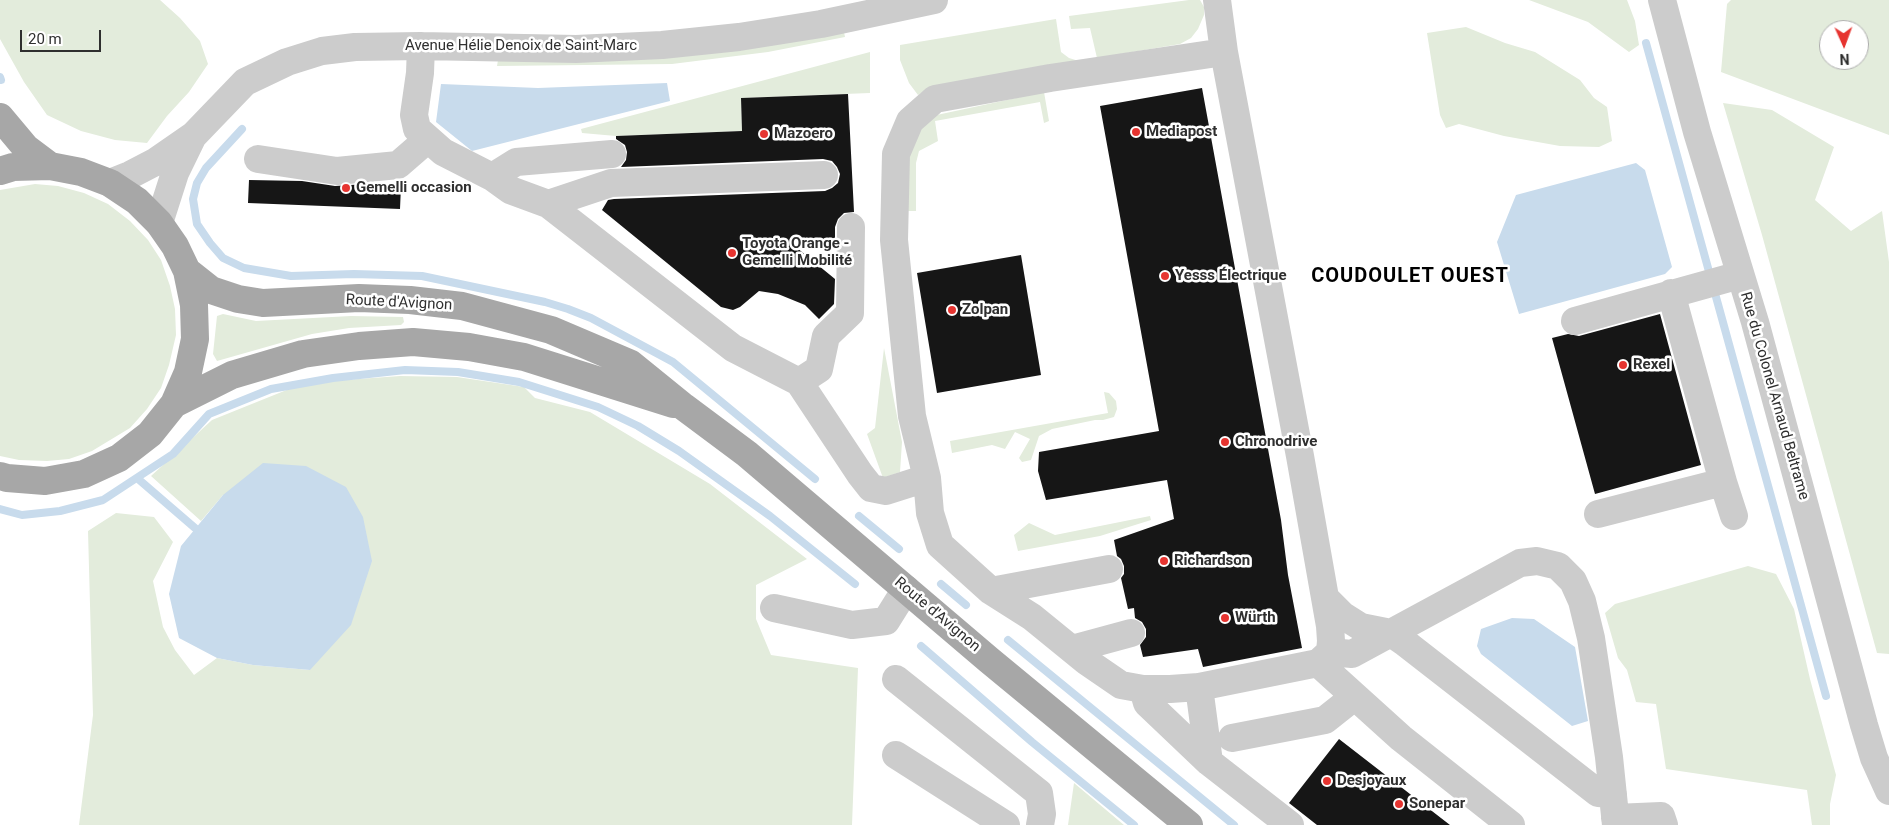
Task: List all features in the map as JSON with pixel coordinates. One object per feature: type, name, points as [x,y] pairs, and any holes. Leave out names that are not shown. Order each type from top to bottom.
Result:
[{"type":"main road","points":[[0,117],[26,148],[50,166]]},
{"type":"main road","points":[[0,171],[13,167],[50,166],[81,172],[110,183],[137,201],[159,223],[175,246],[187,271],[194,305],[195,339],[188,372],[174,404],[150,434],[119,458],[84,474],[45,481],[0,476]]},
{"type":"main road","name":"Route d'Avignon","points":[[187,271],[211,290],[238,300],[263,303],[358,298],[410,300],[462,306],[550,330],[631,364],[747,454],[1189,825]]},
{"type":"main road","name":"Route d'Avignon","points":[[174,404],[232,375],[303,354],[359,346],[413,342],[469,347],[524,357],[614,387],[684,407]]},
{"type":"street","name":"Avenue Hélie Denoix de Saint-Marc","points":[[110,183],[155,162],[194,135],[245,82],[287,62],[330,50],[355,47],[421,46],[576,49],[662,45],[739,37],[821,24],[934,0]]},
{"type":"street","points":[[1216,0],[1224,52],[1326,599],[1330,626],[1324,658],[1354,697],[1408,744],[1511,825]]},
{"type":"street","name":"Rue du Colonel Arnaud Beltrame","points":[[1662,0],[1697,132],[1740,274],[1808,515],[1864,725],[1874,758],[1889,790]]},
{"type":"street","points":[[421,46],[420,73],[414,115],[417,129],[443,152],[492,177],[510,190],[548,204],[733,348],[799,382],[871,488],[886,491],[927,478]]},
{"type":"street","points":[[1224,52],[1050,78],[935,99],[910,120],[896,154],[894,240],[912,416],[927,478],[930,513],[940,545],[991,591],[1032,616],[1072,649],[1121,685],[1143,689],[1199,687],[1324,658],[1352,654],[1520,562],[1537,561],[1558,566],[1573,581],[1582,601],[1600,688],[1614,812]]},
{"type":"street","name":"Avenue Hélie Denoix de Saint-Marc","points":[[159,223],[175,173],[194,135]]},
{"type":"street","points":[[258,159],[337,171],[398,166],[428,139]]},
{"type":"street","points":[[492,177],[516,162],[612,154]]},
{"type":"street","points":[[548,204],[611,183],[824,175]]},
{"type":"street","points":[[799,382],[819,369],[826,336],[850,313],[852,227]]},
{"type":"street","points":[[1575,321],[1740,274]]},
{"type":"street","points":[[1671,293],[1734,516]]},
{"type":"street","points":[[1598,514],[1723,482]]},
{"type":"street","points":[[991,591],[1109,569]]},
{"type":"street","points":[[774,608],[852,625],[886,621],[906,589]]},
{"type":"street","points":[[1326,599],[1342,615],[1361,627],[1391,633],[1598,793],[1614,812],[1661,816],[1664,825]]},
{"type":"street","points":[[1072,649],[1131,633]]},
{"type":"street","points":[[896,680],[1039,792],[1042,814],[1040,825]]},
{"type":"street","points":[[1199,687],[1210,762]]},
{"type":"street","points":[[1143,689],[1147,703],[1210,762],[1290,825]]},
{"type":"street","points":[[1232,738],[1325,720],[1354,697]]},
{"type":"street","points":[[896,755],[1006,825]]},
{"type":"green space","points":[[0,0],[160,0],[180,18],[200,41],[208,64],[189,92],[167,116],[147,143],[115,140],[81,131],[47,115],[24,82],[0,39]]},
{"type":"green space","points":[[1200,0],[1204,7],[1204,15],[1198,29],[1191,38],[1180,44],[1097,58],[1090,28],[1071,29],[1069,16]]},
{"type":"green space","points":[[1529,0],[1627,0],[1635,21],[1639,45],[1629,52],[1588,22]]},
{"type":"green space","points":[[1731,0],[1889,0],[1889,135],[1721,72],[1727,4]]},
{"type":"green space","points":[[1056,19],[1061,52],[1069,58],[1082,62],[928,88],[918,95],[909,83],[900,60],[900,45]]},
{"type":"green space","points":[[1466,27],[1505,43],[1535,52],[1580,80],[1594,98],[1607,107],[1612,141],[1599,147],[1560,146],[1504,136],[1459,124],[1446,128],[1440,115],[1427,33]]},
{"type":"green space","points":[[844,32],[845,37],[768,52],[672,64],[497,66],[498,60]]},
{"type":"green space","points":[[870,52],[870,93],[741,98],[742,131],[616,136],[582,133],[581,129]]},
{"type":"green space","points":[[1044,92],[1049,121],[1044,123],[1040,102],[935,121],[938,141],[919,151],[916,163],[916,211],[908,211],[911,141],[932,116]]},
{"type":"green space","points":[[1723,103],[1772,110],[1834,147],[1815,200],[1851,231],[1882,211],[1889,262],[1889,654],[1877,653],[1762,235]]},
{"type":"green space","points":[[35,184],[58,186],[84,193],[108,204],[130,221],[148,240],[161,260],[170,286],[175,309],[176,335],[169,365],[161,388],[147,409],[130,428],[92,451],[69,459],[47,461],[19,460],[0,456],[0,190]]},
{"type":"green space","points":[[223,314],[256,321],[351,316],[403,317],[404,322],[401,325],[349,328],[312,334],[217,361],[213,354],[217,316]]},
{"type":"green space","points":[[884,348],[902,442],[900,472],[883,478],[867,434],[875,428]]},
{"type":"green space","points":[[400,376],[457,377],[524,387],[535,398],[590,412],[710,484],[807,559],[756,585],[756,619],[771,655],[858,668],[852,825],[79,825],[93,715],[88,531],[116,513],[154,517],[173,542],[153,581],[163,627],[175,650],[194,675],[217,658],[253,665],[310,670],[223,495],[201,521],[151,476],[212,420],[304,383]]},
{"type":"green space","points":[[1104,392],[1109,393],[1116,401],[1117,409],[1114,417],[1052,429],[1039,436],[1031,460],[1022,462],[1019,458],[1030,439],[1015,432],[1005,449],[992,445],[952,453],[950,441],[1108,413]]},
{"type":"green space","points":[[1150,516],[1151,520],[1100,536],[1018,551],[1014,535],[1029,523],[1055,535]]},
{"type":"green space","points":[[1748,566],[1776,574],[1794,609],[1810,679],[1836,775],[1830,804],[1830,825],[1812,825],[1807,790],[1666,769],[1656,704],[1636,702],[1627,670],[1618,658],[1605,613],[1615,604]]},
{"type":"green space","points":[[1074,783],[1124,825],[1068,825]]},
{"type":"water","points":[[667,83],[670,101],[472,151],[436,122],[441,84],[538,88]]},
{"type":"water","points":[[1636,163],[1645,170],[1672,267],[1665,274],[1519,314],[1497,242],[1516,195]]},
{"type":"water","points":[[263,463],[306,466],[346,487],[363,517],[372,561],[351,625],[310,670],[253,665],[217,658],[179,638],[169,594],[181,546],[223,495]]},
{"type":"water","points":[[1512,618],[1534,619],[1575,647],[1588,721],[1572,726],[1481,654],[1477,646],[1481,629]]},
{"type":"building","points":[[1202,88],[1281,520],[1288,575],[1302,648],[1203,667],[1198,649],[1143,657],[1140,645],[1146,637],[1146,629],[1142,622],[1135,618],[1134,608],[1128,609],[1121,578],[1124,574],[1124,566],[1121,559],[1117,556],[1114,540],[1174,519],[1167,480],[1046,500],[1038,471],[1039,452],[1159,431],[1100,106]]},
{"type":"building","name":"Toyota Orange - Gemelli Mobilité","points":[[848,94],[854,212],[844,213],[838,219],[835,227],[835,240],[791,243],[835,279],[834,304],[819,319],[805,305],[778,294],[759,291],[740,307],[733,310],[721,307],[602,210],[608,200],[614,199],[825,191],[832,188],[838,183],[840,174],[832,161],[823,159],[621,167],[626,160],[627,152],[625,145],[616,139],[616,136],[742,131],[741,98]]},
{"type":"building","points":[[249,180],[302,181],[335,186],[366,184],[401,186],[400,209],[248,203]]},
{"type":"building","points":[[1021,255],[1041,375],[937,393],[917,273]]},
{"type":"building","points":[[1660,314],[1701,465],[1595,494],[1552,338],[1568,334],[1579,336]]},
{"type":"building","points":[[1339,739],[1450,825],[1317,825],[1289,803]]},
{"type":"waterway","points":[[1646,43],[1826,696]]},
{"type":"waterway","points":[[242,129],[206,168],[197,183],[193,199],[197,224],[223,258],[244,268],[291,276],[354,274],[422,276],[545,302],[568,309],[591,318],[673,362],[815,479]]},
{"type":"waterway","points":[[0,509],[22,515],[60,511],[103,500],[173,454],[209,414],[271,389],[333,378],[405,370],[458,372],[519,382],[598,407],[638,426],[679,451],[770,516],[855,584]]},
{"type":"waterway","points":[[137,478],[195,528]]},
{"type":"waterway","points":[[859,516],[899,549]]},
{"type":"waterway","points":[[941,584],[966,605]]},
{"type":"waterway","points":[[1008,640],[1234,825]]},
{"type":"waterway","points":[[921,646],[1032,742],[1134,825]]},
{"type":"place","name":"Mediapost","points":[[1136,132]]},
{"type":"place","name":"Mazoero","points":[[764,134]]},
{"type":"place","name":"Gemelli occasion","points":[[346,188]]},
{"type":"place","name":"Toyota Orange - Gemelli Mobilité","points":[[732,253]]},
{"type":"place","name":"Yesss Électrique","points":[[1165,276]]},
{"type":"place","name":"Zolpan","points":[[952,310]]},
{"type":"place","name":"Rexel","points":[[1623,365]]},
{"type":"place","name":"Chronodrive","points":[[1225,442]]},
{"type":"place","name":"Richardson","points":[[1164,561]]},
{"type":"place","name":"Würth","points":[[1225,618]]},
{"type":"place","name":"Desjoyaux","points":[[1327,781]]},
{"type":"place","name":"Sonepar","points":[[1399,804]]},
{"type":"district","name":"COUDOULET OUEST","points":[[1410,277]]}]
